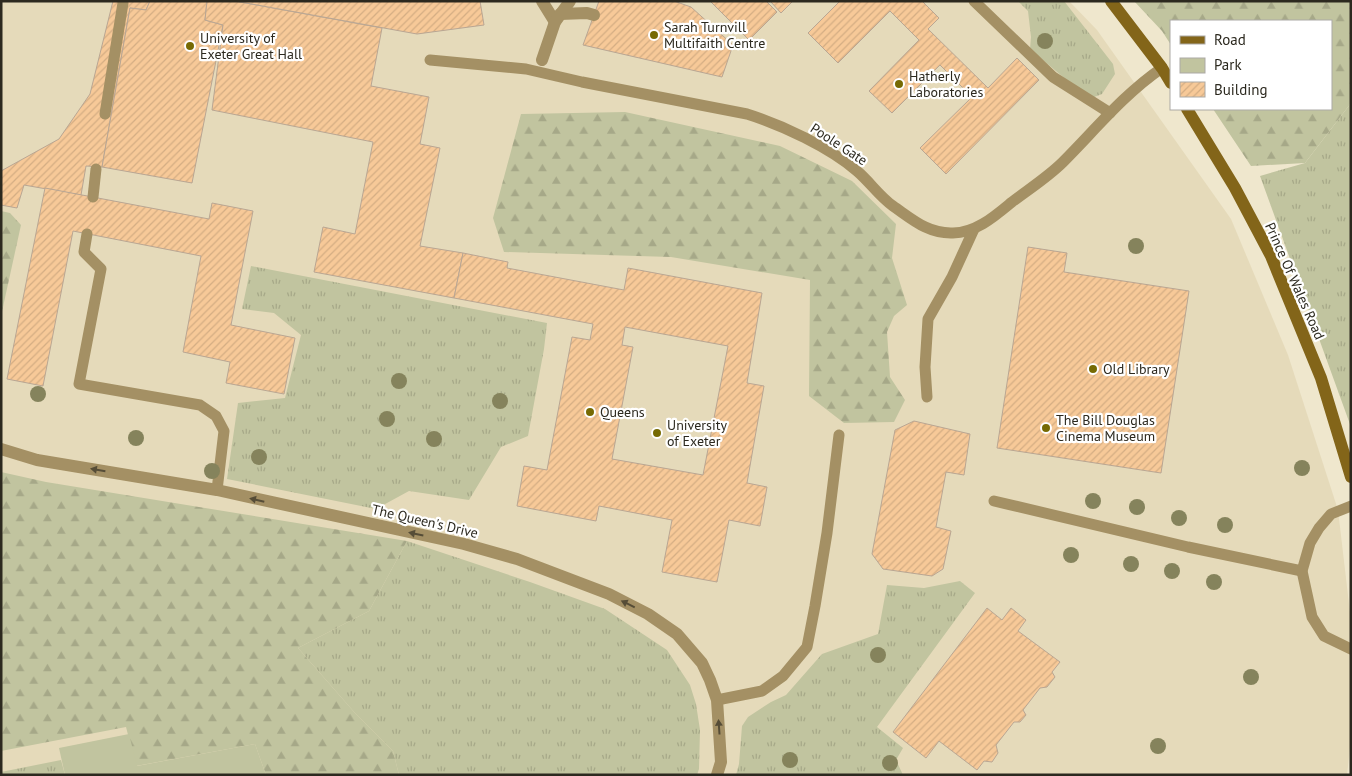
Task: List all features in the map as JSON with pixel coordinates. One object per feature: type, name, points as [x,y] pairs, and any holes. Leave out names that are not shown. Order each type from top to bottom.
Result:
[{"type":"street","points":[[542,1],[557,18]]},
{"type":"street","points":[[542,60],[540,41],[570,1]]},
{"type":"street","points":[[1111,1],[1170,81]]},
{"type":"street","points":[[557,18],[587,13],[594,15]]},
{"type":"street","name":"Prince Of Wales Road","points":[[1188,110],[1235,188],[1271,256],[1321,378],[1351,477]]},
{"type":"street","name":"The Queen's Drive","points":[[1,449],[37,460],[217,490],[464,544],[517,559],[609,594],[648,614],[677,634],[702,664],[717,700],[721,762],[717,775]]},
{"type":"lane","points":[[974,1],[1053,77],[1110,112]]},
{"type":"lane","points":[[105,114],[124,3]]},
{"type":"lane","name":"Poole Gate","points":[[430,60],[526,69],[582,82],[747,114],[772,122],[807,140],[857,171],[888,203],[921,226],[935,232],[954,233],[974,229],[1001,211],[1062,163],[1110,112],[1149,77],[1162,68]]},
{"type":"lane","points":[[93,197],[96,169]]},
{"type":"lane","points":[[927,397],[925,367],[928,318],[952,277],[974,229]]},
{"type":"lane","points":[[87,234],[84,252],[101,269],[79,384],[200,405],[216,416],[224,431],[217,490]]},
{"type":"lane","points":[[717,700],[762,691],[784,676],[807,647],[827,533],[840,435]]},
{"type":"lane","points":[[994,501],[1188,547],[1302,570]]},
{"type":"lane","points":[[1351,506],[1331,514],[1319,528],[1310,543],[1302,570],[1312,617],[1324,636],[1351,649]]},
{"type":"shaded area","name":"University of Exeter","points":[[1,1],[1069,1],[1097,30],[1231,219],[1288,355],[1338,510],[1351,621],[1351,738],[1347,775],[1,775]]},
{"type":"green space","points":[[1018,1],[1064,1],[1113,64],[1115,74],[1102,94],[1089,99],[1030,49],[1031,37],[1028,11]]},
{"type":"green space","points":[[1134,1],[1351,1],[1351,103],[1305,163],[1251,166],[1214,110],[1332,110],[1332,20],[1170,20],[1170,43],[1162,31]]},
{"type":"green space","points":[[1351,103],[1351,427],[1260,176],[1305,163]]},
{"type":"green space","points":[[625,112],[780,146],[852,181],[896,224],[892,258],[907,305],[894,316],[887,332],[890,377],[905,400],[894,422],[844,423],[809,396],[810,280],[671,257],[504,252],[493,218],[521,114]]},
{"type":"green space","points":[[1,211],[10,213],[21,225],[1,316]]},
{"type":"green space","points":[[251,266],[547,323],[528,436],[501,447],[469,500],[409,491],[376,509],[227,479],[238,403],[285,398],[301,335],[274,313],[242,309]]},
{"type":"green space","points":[[1,472],[46,482],[407,541],[369,611],[298,648],[355,713],[393,751],[399,775],[266,775],[255,744],[136,766],[126,727],[1,751]]},
{"type":"green space","points":[[407,541],[605,609],[667,650],[690,685],[696,704],[700,730],[699,769],[697,775],[399,775],[393,751],[355,713],[298,648],[369,611]]},
{"type":"green space","points":[[960,581],[975,593],[877,727],[903,748],[896,760],[903,775],[736,775],[739,764],[742,726],[748,717],[786,695],[822,654],[878,634],[887,585],[924,588]]},
{"type":"green space","points":[[129,734],[137,766],[255,744],[266,775],[65,775],[59,748]]},
{"type":"green space","points":[[61,760],[65,775],[1,775],[1,772]]},
{"type":"building","points":[[113,1],[150,1],[146,10],[130,8],[102,167],[86,166],[81,195],[24,185],[17,208],[1,205],[1,171],[59,139],[90,94]]},
{"type":"building","points":[[150,1],[207,1],[205,20],[223,25],[192,183],[102,167],[130,8],[146,10]]},
{"type":"building","points":[[207,1],[235,1],[382,28],[371,86],[429,97],[420,144],[440,148],[420,246],[463,253],[454,298],[314,272],[323,227],[355,234],[373,142],[212,110],[223,25],[205,20]]},
{"type":"building","points":[[235,1],[480,1],[484,25],[417,34]]},
{"type":"building","name":"Sarah Turnvill Multifaith Centre","points":[[599,1],[674,1],[691,7],[733,45],[722,77],[583,45]]},
{"type":"building","points":[[710,1],[766,1],[777,12],[749,40]]},
{"type":"building","points":[[770,1],[793,1],[781,13]]},
{"type":"building","name":"Hatherly Laboratories","points":[[840,1],[922,1],[939,18],[928,29],[988,88],[1017,58],[1039,80],[946,174],[920,148],[972,97],[940,65],[892,113],[869,91],[919,40],[890,11],[838,63],[808,33]]},
{"type":"building","points":[[45,188],[209,219],[212,203],[253,211],[231,325],[295,338],[284,394],[226,383],[230,362],[183,352],[201,256],[73,231],[43,386],[7,379]]},
{"type":"building","name":"Old Library","points":[[1028,247],[1067,253],[1064,272],[1189,291],[1161,473],[997,448]]},
{"type":"building","name":"Queens","points":[[463,253],[508,262],[507,268],[624,290],[628,268],[762,293],[747,383],[764,386],[747,483],[767,487],[760,526],[729,520],[717,582],[662,572],[672,520],[599,506],[596,521],[517,506],[524,466],[547,470],[572,337],[590,340],[593,324],[454,298]],"holes":[[[625,327],[728,346],[703,475],[612,459],[633,347],[622,345]]]},
{"type":"building","points":[[914,421],[970,434],[964,475],[946,472],[936,527],[951,531],[943,569],[932,576],[883,569],[872,554],[895,430]]},
{"type":"building","points":[[987,608],[1002,620],[1011,608],[1026,620],[1018,631],[1060,662],[1052,672],[1055,677],[1047,687],[1040,688],[1023,710],[1026,715],[1020,722],[1014,722],[996,745],[998,753],[992,762],[984,761],[977,770],[939,741],[926,758],[893,732]]},
{"type":"place","name":"Sarah Turnvill Multifaith Centre","points":[[654,35]]},
{"type":"place","name":"University of Exeter Great Hall","points":[[190,46]]},
{"type":"place","name":"Hatherly Laboratories","points":[[899,84]]},
{"type":"place","name":"Old Library","points":[[1093,369]]},
{"type":"place","name":"Queens","points":[[590,412]]},
{"type":"place","name":"The Bill Douglas Cinema Museum","points":[[1046,428]]},
{"type":"place","name":"University of Exeter","points":[[657,433]]}]
